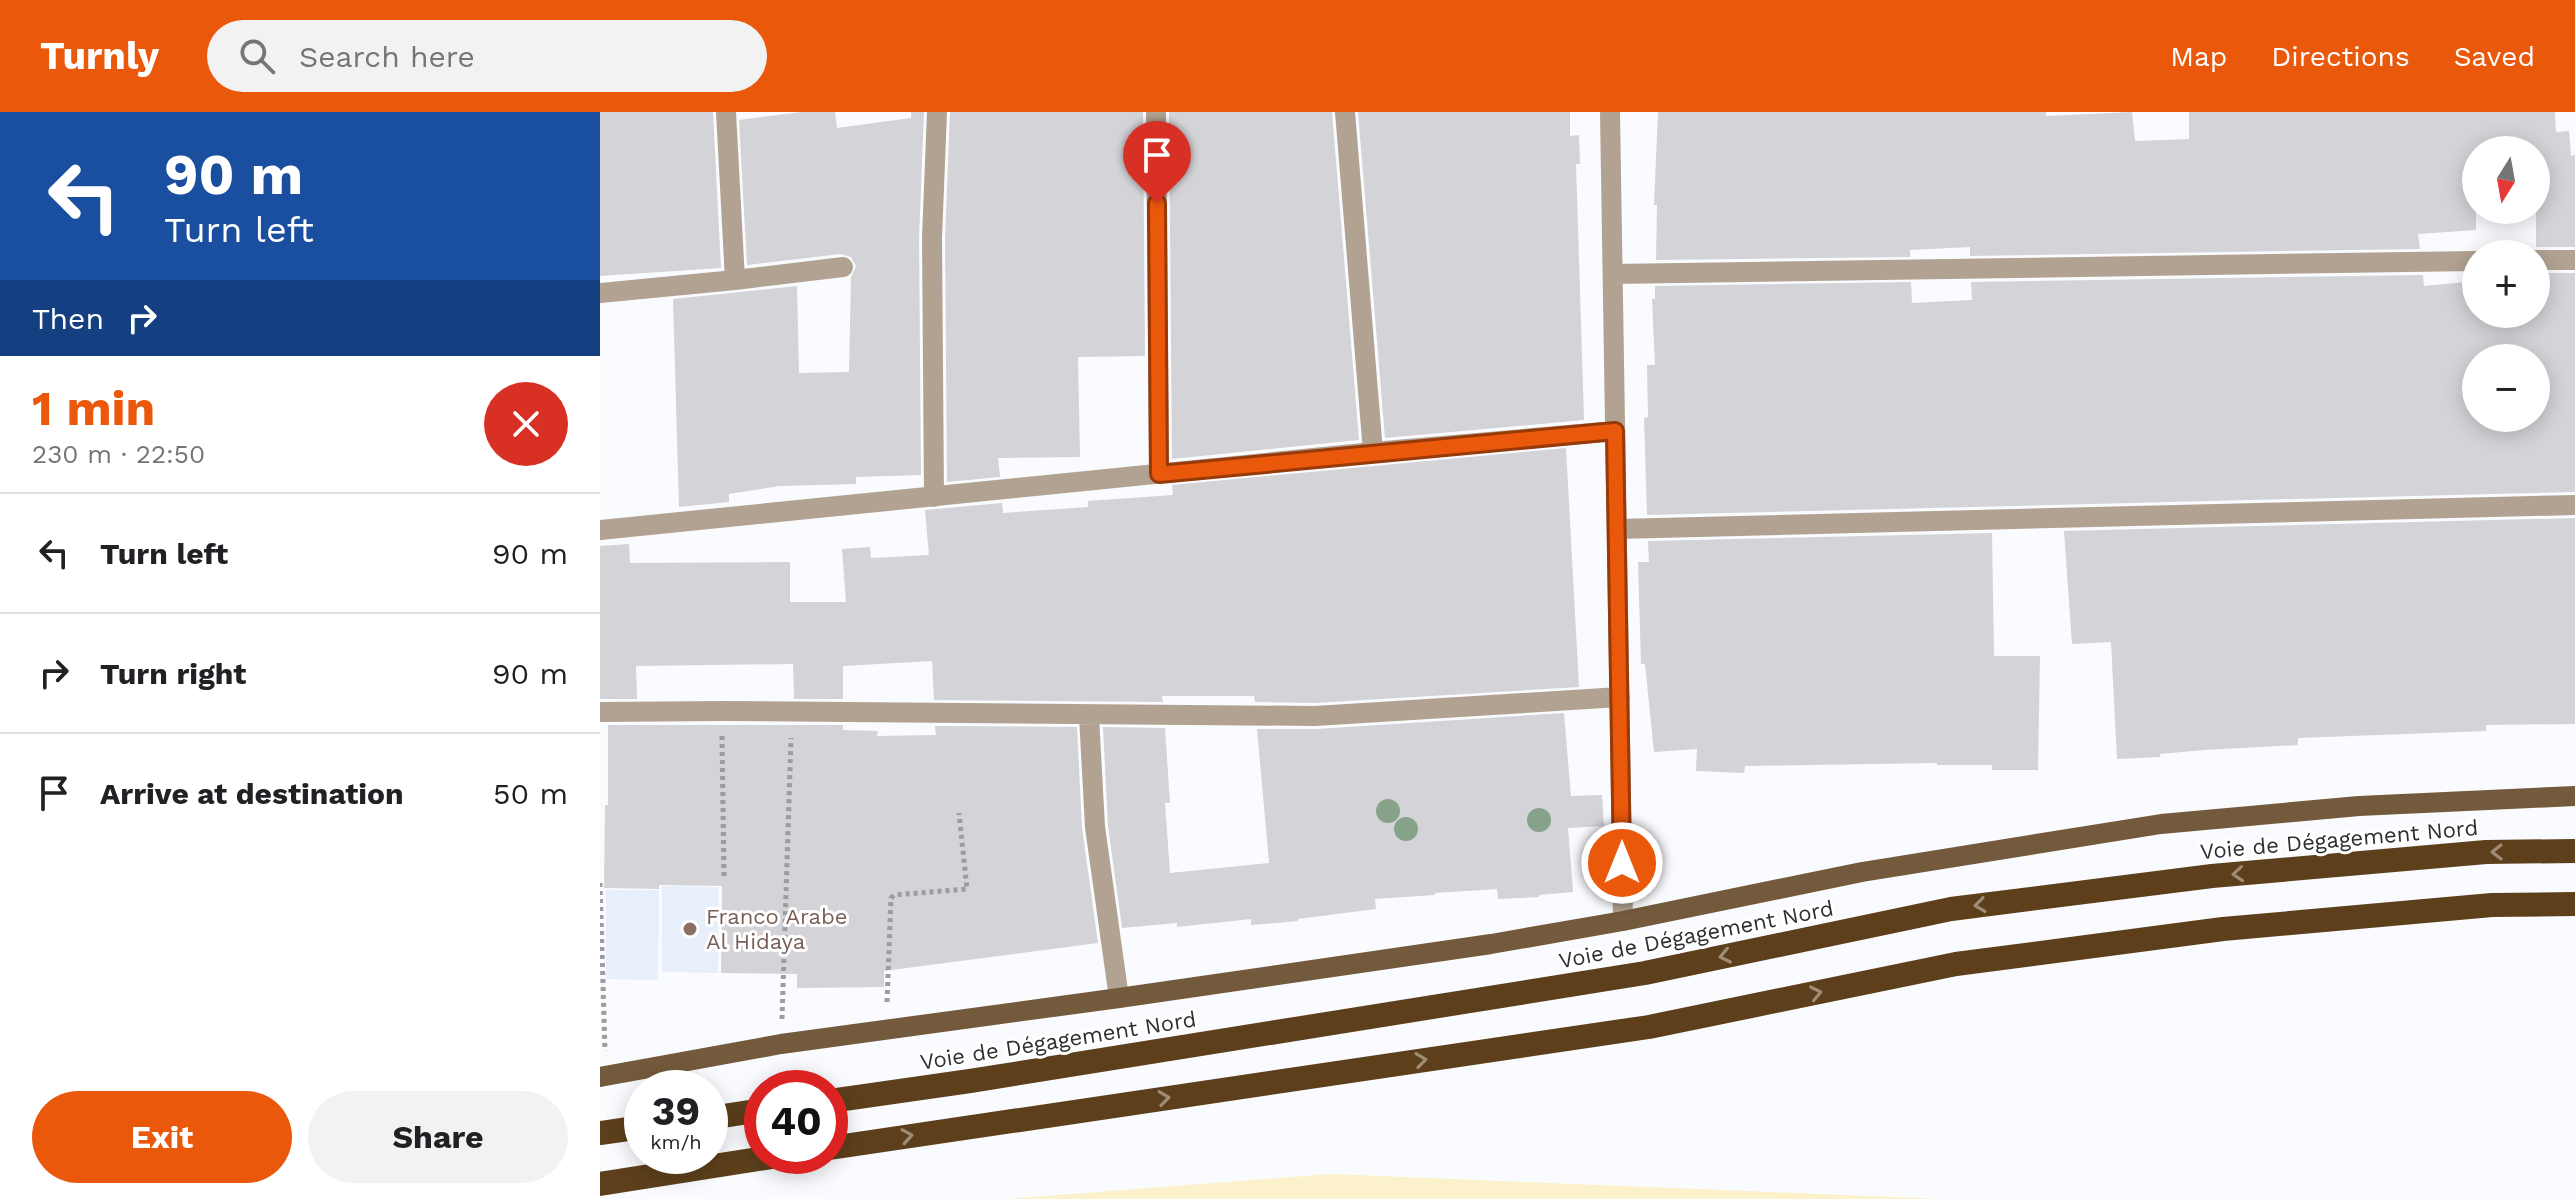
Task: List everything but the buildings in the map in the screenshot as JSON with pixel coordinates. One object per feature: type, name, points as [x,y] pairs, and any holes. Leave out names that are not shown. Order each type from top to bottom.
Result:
[{"type":"highway","name":"Voie de Dégagement Nord","points":[[848,1098],[1645,973],[1951,909],[2212,876],[2486,852],[2575,851]]},
{"type":"highway","points":[[848,1145],[1649,1027],[1956,964],[2223,929],[2492,905],[2575,904]]},
{"type":"highway","points":[[600,1133],[624,1130]]},
{"type":"highway","points":[[600,1184],[744,1161]]},
{"type":"main road","points":[[603,1077],[781,1044],[1410,956],[1623,921],[1862,872],[2161,824],[2359,806],[2575,796]]},
{"type":"street","points":[[726,112],[735,280]]},
{"type":"street","points":[[934,497],[932,238],[937,112]]},
{"type":"street","points":[[1156,112],[1159,474]]},
{"type":"street","points":[[1345,112],[1373,452]]},
{"type":"street","points":[[1610,112],[1623,921]]},
{"type":"street","points":[[2550,260],[2575,260]]},
{"type":"street","points":[[1613,274],[2462,261]]},
{"type":"street","points":[[600,293],[843,267]]},
{"type":"street","points":[[600,530],[1373,452],[1615,431]]},
{"type":"street","points":[[1617,529],[2575,505]]},
{"type":"street","points":[[600,712],[1315,716],[1620,697]]},
{"type":"street","points":[[1089,716],[1095,827],[1119,998]]},
{"type":"path","points":[[723,711],[721,793],[724,878]]},
{"type":"path","points":[[781,1044],[793,712]]},
{"type":"path","points":[[886,1031],[891,898],[894,895],[967,889],[959,813]]},
{"type":"path","points":[[600,883],[603,1077]]},
{"type":"shaded area","name":"Franco Arabe Al Hidaya","points":[[662,886],[719,887],[718,973],[662,972]]},
{"type":"shaded area","points":[[606,890],[659,890],[658,980],[606,979]]},
{"type":"sand","points":[[1331,1174],[1942,1199],[1006,1199]]},
{"type":"place","name":"Franco Arabe Al Hidaya","points":[[690,929]]},
{"type":"route","points":[[1157,203],[1159,474],[1615,431],[1622,863]]}]
